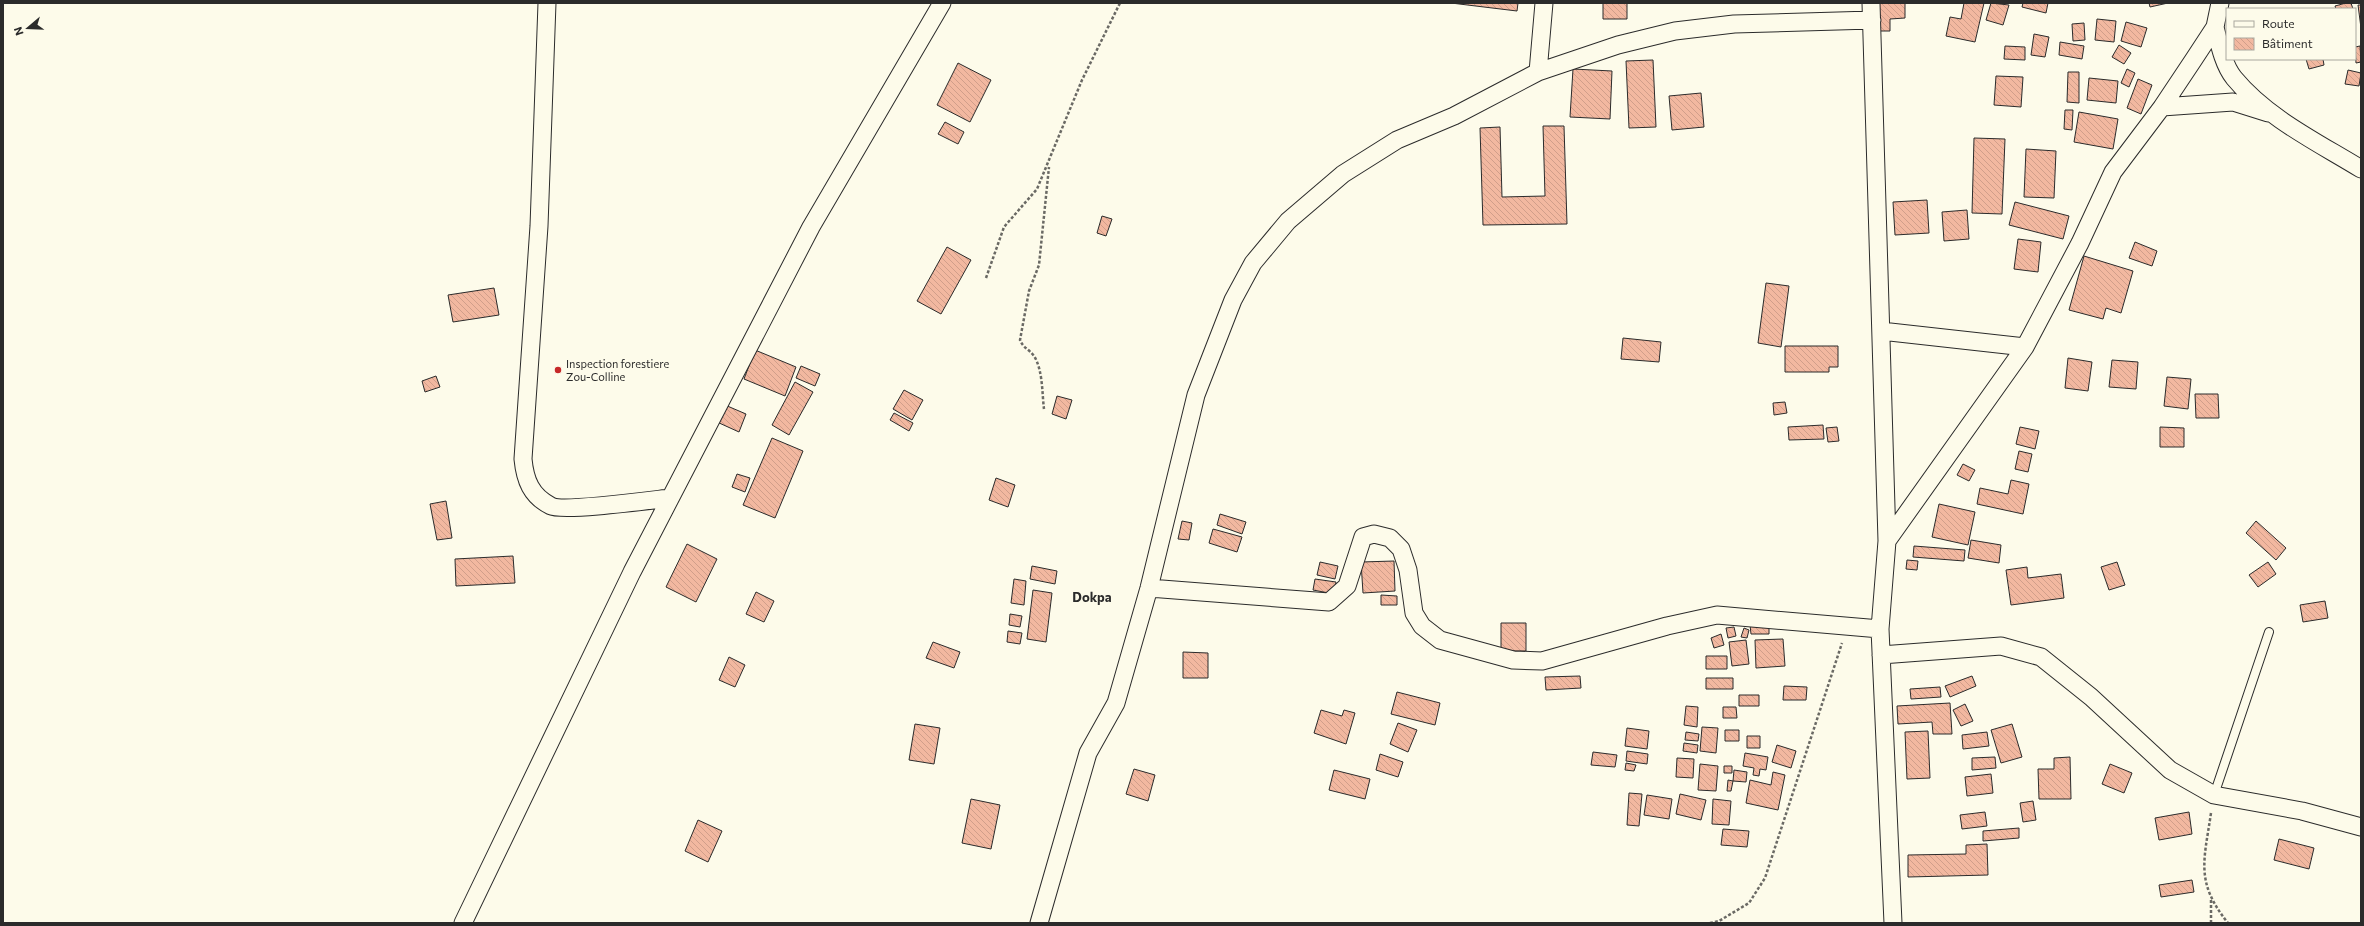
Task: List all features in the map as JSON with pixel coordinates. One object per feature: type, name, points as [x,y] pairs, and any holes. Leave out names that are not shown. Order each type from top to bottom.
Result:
[{"type":"street","points":[[547,3],[539,226],[523,459],[525,478],[535,495],[553,507],[574,507],[670,498]]},
{"type":"street","points":[[463,923],[632,572],[811,227],[942,3]]},
{"type":"street","points":[[1538,72],[1544,3]]},
{"type":"street","points":[[1871,3],[1887,541],[1880,629],[1893,923]]},
{"type":"street","points":[[1887,541],[2025,347],[2080,242],[2113,172],[2162,107],[2215,27],[2220,3]]},
{"type":"street","points":[[1039,923],[1088,753],[1116,703],[1149,588],[1196,395],[1233,300],[1253,263],[1288,221],[1343,174],[1397,140],[1454,116],[1538,72],[1618,45],[1675,31],[1749,24],[1872,20]]},
{"type":"street","points":[[2215,27],[2221,51],[2234,77],[2274,115],[2361,169]]},
{"type":"street","points":[[2162,107],[2233,102],[2274,115]]},
{"type":"street","points":[[1881,331],[2025,347]]},
{"type":"street","points":[[1149,588],[1329,602],[1347,586],[1363,537],[1374,534],[1390,538],[1401,549],[1408,570],[1414,613],[1422,626],[1440,640],[1513,660],[1542,661],[1666,626],[1717,615],[1848,625],[1880,629]]},
{"type":"street","points":[[1881,655],[2001,646],[2041,657],[2091,697],[2170,770],[2214,795],[2302,811],[2361,827]]},
{"type":"lane","points":[[2214,795],[2269,632]]},
{"type":"path","points":[[986,278],[1004,227],[1037,189],[1049,165],[1082,80],[1120,3]]},
{"type":"path","points":[[1044,409],[1039,370],[1034,357],[1022,346],[1020,340],[1029,291],[1039,265],[1049,165]]},
{"type":"path","points":[[1710,923],[1718,921],[1749,903],[1765,878],[1848,625]]},
{"type":"path","points":[[2214,795],[2204,869],[2205,883],[2211,898],[2228,923]]},
{"type":"path","points":[[2210,923],[2211,898]]},
{"type":"building","points":[[1451,3],[1518,3],[1517,11]]},
{"type":"building","points":[[1603,3],[1627,3],[1627,19],[1603,19]]},
{"type":"building","points":[[1877,3],[1905,3],[1905,18],[1890,19],[1890,31],[1877,31]]},
{"type":"building","points":[[1964,3],[1984,3],[1975,42],[1946,36],[1950,17],[1961,19]]},
{"type":"building","points":[[1991,3],[2009,5],[2003,25],[1986,20]]},
{"type":"building","points":[[2023,3],[2048,3],[2046,13],[2022,7]]},
{"type":"building","points":[[2149,3],[2168,3],[2150,7]]},
{"type":"building","points":[[2351,3],[2353,8],[2336,8],[2335,6]]},
{"type":"building","points":[[2358,5],[2361,5],[2361,28]]},
{"type":"building","points":[[2097,19],[2116,21],[2114,42],[2095,40]]},
{"type":"building","points":[[2126,22],[2147,28],[2141,47],[2121,41]]},
{"type":"building","points":[[2084,23],[2085,40],[2073,41],[2072,24]]},
{"type":"building","points":[[2034,34],[2049,37],[2045,57],[2031,55]]},
{"type":"building","points":[[2060,42],[2084,46],[2082,59],[2059,55]]},
{"type":"building","points":[[2119,45],[2131,53],[2124,64],[2112,57]]},
{"type":"building","points":[[2005,46],[2025,47],[2025,60],[2004,59]]},
{"type":"building","points":[[2360,46],[2361,62],[2356,63],[2356,60],[2356,47]]},
{"type":"building","points":[[1653,60],[1656,127],[1629,128],[1626,61]]},
{"type":"building","points":[[2306,60],[2323,60],[2324,65],[2309,69]]},
{"type":"building","points":[[958,63],[991,80],[970,122],[937,105]]},
{"type":"building","points":[[1573,69],[1612,71],[1610,119],[1570,117]]},
{"type":"building","points":[[2127,69],[2135,73],[2129,87],[2121,83]]},
{"type":"building","points":[[2348,70],[2361,73],[2359,86],[2345,84]]},
{"type":"building","points":[[2068,72],[2079,72],[2079,103],[2067,102]]},
{"type":"building","points":[[1996,76],[2023,77],[2021,107],[1994,105]]},
{"type":"building","points":[[2089,78],[2118,81],[2116,103],[2087,100]]},
{"type":"building","points":[[2138,79],[2152,85],[2141,114],[2127,108]]},
{"type":"building","points":[[1701,93],[1704,127],[1672,130],[1669,96]]},
{"type":"building","points":[[2065,110],[2073,110],[2072,130],[2064,129]]},
{"type":"building","points":[[2079,112],[2118,119],[2113,149],[2074,142]]},
{"type":"building","points":[[945,122],[964,132],[958,144],[938,134]]},
{"type":"building","points":[[1543,126],[1564,126],[1567,224],[1483,225],[1480,128],[1500,127],[1502,197],[1545,196]]},
{"type":"building","points":[[1974,138],[2005,139],[2002,214],[1972,213]]},
{"type":"building","points":[[2026,149],[2056,151],[2054,198],[2024,197]]},
{"type":"building","points":[[1927,200],[1929,233],[1895,235],[1893,202]]},
{"type":"building","points":[[2015,202],[2069,216],[2063,239],[2009,225]]},
{"type":"building","points":[[1967,210],[1969,239],[1944,241],[1942,212]]},
{"type":"building","points":[[1102,216],[1112,219],[1106,236],[1097,233]]},
{"type":"building","points":[[2018,239],[2041,242],[2038,272],[2014,269]]},
{"type":"building","points":[[2135,242],[2157,251],[2152,266],[2129,258]]},
{"type":"building","points":[[947,247],[971,260],[941,314],[917,301]]},
{"type":"building","points":[[2084,256],[2133,271],[2121,313],[2106,308],[2103,319],[2069,310]]},
{"type":"building","points":[[1766,283],[1789,286],[1781,347],[1758,343]]},
{"type":"building","points":[[494,288],[499,315],[453,322],[448,295]]},
{"type":"building","points":[[1623,338],[1661,342],[1659,362],[1621,359]]},
{"type":"building","points":[[1785,346],[1838,346],[1838,367],[1829,367],[1829,372],[1785,372]]},
{"type":"building","points":[[755,350],[796,367],[785,396],[744,379]]},
{"type":"building","points":[[2068,358],[2092,362],[2088,391],[2065,388]]},
{"type":"building","points":[[2112,360],[2138,362],[2136,389],[2109,387]]},
{"type":"building","points":[[801,366],[820,374],[815,386],[796,378]]},
{"type":"building","points":[[436,376],[440,387],[425,392],[422,381]]},
{"type":"building","points":[[2167,377],[2191,379],[2188,409],[2164,406]]},
{"type":"building","points":[[795,382],[813,392],[789,435],[772,425]]},
{"type":"building","points":[[904,390],[923,400],[912,420],[893,409]]},
{"type":"building","points":[[2195,394],[2218,394],[2219,418],[2196,418]]},
{"type":"building","points":[[1057,396],[1072,400],[1066,419],[1052,414]]},
{"type":"building","points":[[1785,402],[1787,413],[1774,415],[1773,403]]},
{"type":"building","points":[[725,405],[746,414],[739,432],[717,422]]},
{"type":"building","points":[[894,413],[913,423],[909,431],[890,420]]},
{"type":"building","points":[[1823,425],[1824,439],[1789,440],[1788,427]]},
{"type":"building","points":[[1837,427],[1839,441],[1828,442],[1826,428]]},
{"type":"building","points":[[2020,427],[2039,431],[2035,449],[2016,444]]},
{"type":"building","points":[[2160,427],[2184,428],[2184,447],[2160,447]]},
{"type":"building","points":[[772,438],[803,451],[775,518],[743,505]]},
{"type":"building","points":[[2019,451],[2032,454],[2028,472],[2015,469]]},
{"type":"building","points":[[1963,464],[1975,470],[1969,481],[1957,475]]},
{"type":"building","points":[[737,474],[750,478],[745,492],[732,487]]},
{"type":"building","points":[[996,478],[1015,485],[1008,507],[989,500]]},
{"type":"building","points":[[2011,480],[2029,484],[2023,514],[1977,504],[1980,488],[2008,494]]},
{"type":"building","points":[[446,501],[452,538],[437,540],[430,504]]},
{"type":"building","points":[[1939,504],[1975,512],[1968,545],[1932,537]]},
{"type":"building","points":[[1220,514],[1246,522],[1242,534],[1217,525]]},
{"type":"building","points":[[1182,521],[1192,523],[1189,540],[1178,539]]},
{"type":"building","points":[[2256,521],[2286,548],[2276,560],[2246,533]]},
{"type":"building","points":[[1213,529],[1242,537],[1237,552],[1209,543]]},
{"type":"building","points":[[1971,540],[2001,545],[1999,563],[1968,558]]},
{"type":"building","points":[[687,544],[717,559],[696,602],[666,587]]},
{"type":"building","points":[[1914,546],[1965,550],[1964,561],[1913,557]]},
{"type":"building","points":[[513,556],[515,583],[456,586],[455,559]]},
{"type":"building","points":[[1907,560],[1918,561],[1917,570],[1906,569]]},
{"type":"building","points":[[1394,561],[1395,591],[1363,593],[1361,562]]},
{"type":"building","points":[[1320,562],[1338,566],[1335,579],[1317,575]]},
{"type":"building","points":[[2117,562],[2125,585],[2109,590],[2101,567]]},
{"type":"building","points":[[2268,562],[2276,574],[2258,587],[2249,575]]},
{"type":"building","points":[[1032,566],[1057,571],[1055,584],[1030,579]]},
{"type":"building","points":[[2027,567],[2028,578],[2061,574],[2064,598],[2011,605],[2006,570]]},
{"type":"building","points":[[1014,579],[1026,581],[1024,605],[1011,603]]},
{"type":"building","points":[[1315,579],[1336,582],[1334,594],[1313,590]]},
{"type":"building","points":[[1033,590],[1052,593],[1046,642],[1027,639]]},
{"type":"building","points":[[756,592],[774,601],[764,622],[746,614]]},
{"type":"building","points":[[1381,595],[1397,596],[1397,605],[1381,605]]},
{"type":"building","points":[[2325,601],[2328,618],[2303,622],[2300,605]]},
{"type":"building","points":[[1010,614],[1022,616],[1020,627],[1009,625]]},
{"type":"building","points":[[1501,623],[1526,623],[1526,651],[1501,651]]},
{"type":"building","points":[[1769,624],[1769,634],[1751,634],[1750,625]]},
{"type":"building","points":[[1734,627],[1736,636],[1728,638],[1726,628]]},
{"type":"building","points":[[1744,628],[1749,630],[1747,638],[1741,637]]},
{"type":"building","points":[[1008,631],[1022,633],[1020,644],[1007,642]]},
{"type":"building","points":[[1721,634],[1724,645],[1714,648],[1711,638]]},
{"type":"building","points":[[1783,639],[1785,666],[1756,668],[1755,640]]},
{"type":"building","points":[[1746,640],[1749,664],[1732,666],[1729,642]]},
{"type":"building","points":[[933,642],[960,652],[954,668],[926,658]]},
{"type":"building","points":[[1183,652],[1208,653],[1208,678],[1183,678]]},
{"type":"building","points":[[1706,656],[1727,656],[1727,669],[1706,669]]},
{"type":"building","points":[[729,657],[745,665],[735,687],[719,680]]},
{"type":"building","points":[[1580,676],[1581,688],[1546,690],[1545,677]]},
{"type":"building","points":[[1972,676],[1976,686],[1950,697],[1945,686]]},
{"type":"building","points":[[1706,678],[1733,678],[1733,689],[1706,689]]},
{"type":"building","points":[[1784,686],[1807,687],[1806,700],[1783,700]]},
{"type":"building","points":[[1940,687],[1941,697],[1911,699],[1910,689]]},
{"type":"building","points":[[1397,692],[1440,703],[1435,725],[1391,714]]},
{"type":"building","points":[[1739,695],[1759,695],[1759,706],[1739,706]]},
{"type":"building","points":[[1950,703],[1952,734],[1933,734],[1932,722],[1898,724],[1897,706]]},
{"type":"building","points":[[1965,704],[1973,721],[1961,726],[1953,710]]},
{"type":"building","points":[[1686,706],[1698,707],[1697,727],[1684,725]]},
{"type":"building","points":[[1723,707],[1736,707],[1737,718],[1723,718]]},
{"type":"building","points":[[1321,710],[1342,716],[1344,710],[1355,713],[1346,744],[1314,733]]},
{"type":"building","points":[[1398,723],[1417,730],[1408,752],[1390,744]]},
{"type":"building","points":[[915,724],[940,728],[934,764],[909,760]]},
{"type":"building","points":[[2012,724],[2022,757],[2001,763],[1991,730]]},
{"type":"building","points":[[1702,727],[1718,728],[1716,753],[1700,751]]},
{"type":"building","points":[[1627,728],[1649,731],[1647,749],[1625,746]]},
{"type":"building","points":[[1725,730],[1739,730],[1739,741],[1725,741]]},
{"type":"building","points":[[1928,731],[1930,778],[1907,779],[1905,732]]},
{"type":"building","points":[[1686,732],[1699,734],[1698,741],[1685,740]]},
{"type":"building","points":[[1987,732],[1989,746],[1963,749],[1962,735]]},
{"type":"building","points":[[1747,736],[1760,736],[1760,748],[1747,748]]},
{"type":"building","points":[[1684,743],[1698,745],[1697,753],[1683,751]]},
{"type":"building","points":[[1777,745],[1796,751],[1791,768],[1772,762]]},
{"type":"building","points":[[1627,751],[1648,754],[1647,764],[1626,761]]},
{"type":"building","points":[[1593,752],[1617,755],[1615,767],[1591,765]]},
{"type":"building","points":[[1745,753],[1768,757],[1766,770],[1760,769],[1759,776],[1753,775],[1754,768],[1743,766]]},
{"type":"building","points":[[1380,754],[1403,762],[1398,777],[1376,770]]},
{"type":"building","points":[[1995,757],[1996,768],[1972,770],[1972,758]]},
{"type":"building","points":[[2070,757],[2071,799],[2039,799],[2038,769],[2054,769],[2054,758]]},
{"type":"building","points":[[1677,758],[1694,759],[1693,778],[1676,777]]},
{"type":"building","points":[[1626,763],[1636,765],[1634,771],[1625,770]]},
{"type":"building","points":[[1700,764],[1718,766],[1716,791],[1698,790]]},
{"type":"building","points":[[2110,764],[2132,773],[2124,793],[2102,784]]},
{"type":"building","points":[[1724,766],[1732,766],[1732,773],[1724,773]]},
{"type":"building","points":[[1134,769],[1155,775],[1148,801],[1126,794]]},
{"type":"building","points":[[1334,770],[1370,779],[1365,799],[1329,790]]},
{"type":"building","points":[[1734,770],[1747,772],[1746,782],[1733,781]]},
{"type":"building","points":[[1773,772],[1785,775],[1778,810],[1746,803],[1750,780],[1771,785]]},
{"type":"building","points":[[1991,774],[1993,793],[1967,796],[1965,777]]},
{"type":"building","points":[[1728,780],[1733,781],[1731,791],[1727,791]]},
{"type":"building","points":[[1629,793],[1642,794],[1639,826],[1627,825]]},
{"type":"building","points":[[1680,794],[1706,800],[1701,820],[1676,814]]},
{"type":"building","points":[[1647,795],[1672,799],[1669,819],[1644,815]]},
{"type":"building","points":[[971,799],[1000,805],[991,849],[962,843]]},
{"type":"building","points":[[1713,799],[1731,801],[1729,825],[1712,824]]},
{"type":"building","points":[[2033,801],[2036,820],[2023,822],[2020,803]]},
{"type":"building","points":[[1985,812],[1987,826],[1962,829],[1960,815]]},
{"type":"building","points":[[2189,812],[2192,834],[2159,840],[2155,818]]},
{"type":"building","points":[[698,820],[722,831],[708,862],[685,851]]},
{"type":"building","points":[[2019,828],[2019,838],[1983,841],[1983,831]]},
{"type":"building","points":[[1723,829],[1749,831],[1747,847],[1721,845]]},
{"type":"building","points":[[2279,839],[2314,848],[2309,869],[2274,860]]},
{"type":"building","points":[[1987,844],[1988,875],[1908,877],[1908,855],[1966,854],[1966,845]]},
{"type":"building","points":[[2192,880],[2194,892],[2161,897],[2159,885]]},
{"type":"place","name":"Inspection forestiere Zou-Colline","points":[[558,370]]},
{"type":"district","name":"Dokpa","points":[[1092,597]]}]
